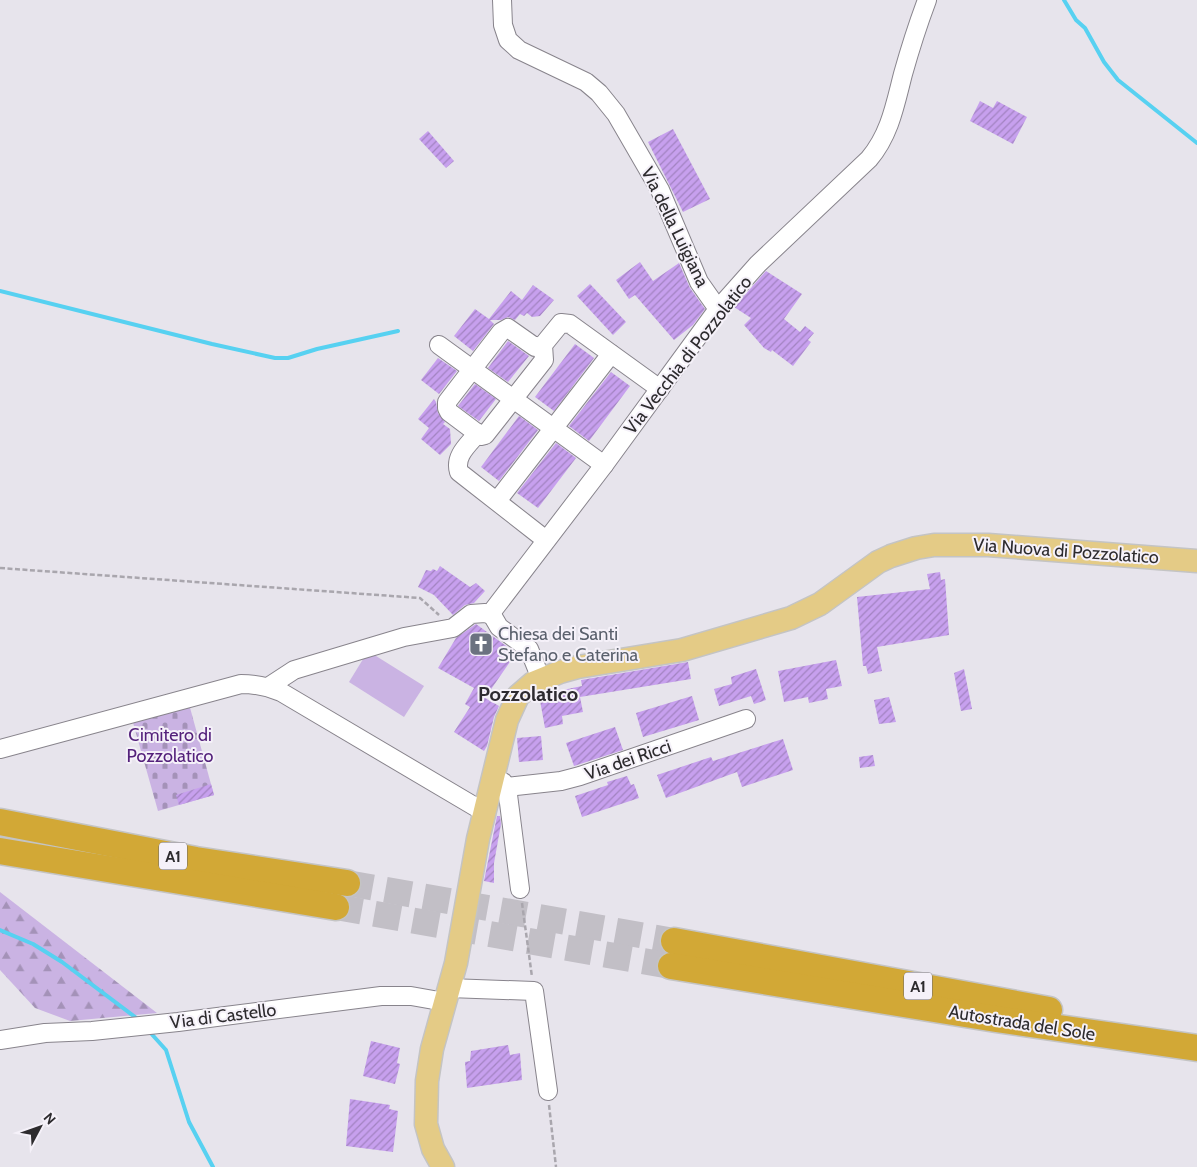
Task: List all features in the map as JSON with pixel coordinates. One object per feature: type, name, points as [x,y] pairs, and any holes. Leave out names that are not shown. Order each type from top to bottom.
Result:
[{"type":"highway","name":"A1","points":[[0,822],[196,860],[347,883]]},
{"type":"highway","name":"A1","points":[[0,851],[336,907]]},
{"type":"highway","name":"Autostrada del Sole","points":[[1197,1038],[672,954],[996,1019],[1197,1048]]},
{"type":"main road","name":"Via Nuova di Pozzolatico","points":[[443,1167],[430,1142],[425,1112],[432,1049],[457,955],[469,880],[484,812],[500,783],[507,720],[518,696],[533,683],[578,668],[682,650],[791,618],[820,604],[878,562],[903,552],[934,545],[988,544],[1197,561]]},
{"type":"street","name":"Via della Luigiana","points":[[502,0],[503,24],[508,40],[519,50],[533,58],[586,82],[599,93],[616,114],[660,190],[699,282],[718,309]]},
{"type":"street","name":"Via Vecchia di Pozzolatico","points":[[492,616],[498,603],[604,465],[718,309],[758,264],[880,147],[888,130],[915,32],[927,0]]},
{"type":"street","points":[[543,345],[544,360],[485,435],[481,436],[449,412],[447,402],[501,332],[508,328],[535,347],[543,345],[561,323],[570,324],[660,389]]},
{"type":"street","points":[[439,345],[604,465]]},
{"type":"street","points":[[497,501],[611,354]]},
{"type":"street","points":[[478,433],[459,456],[457,466],[459,472],[546,540]]},
{"type":"street","points":[[268,687],[294,670],[404,637],[453,628],[471,614],[485,613],[492,616],[499,627],[529,649],[541,679]]},
{"type":"street","points":[[0,749],[241,684],[268,687],[296,700],[484,812]]},
{"type":"street","name":"Via dei Ricci","points":[[500,783],[560,781],[580,776],[746,719]]},
{"type":"street","points":[[500,783],[520,889]]},
{"type":"street","points":[[534,991],[548,1091]]},
{"type":"street","name":"Via di Castello","points":[[0,1040],[45,1033],[92,1031],[178,1022],[381,996],[534,991]]},
{"type":"path","points":[[0,568],[420,598],[453,628]]},
{"type":"path","points":[[520,889],[534,991]]},
{"type":"path","points":[[548,1091],[556,1167]]},
{"type":"green space","points":[[368,651],[424,686],[404,717],[349,682]]},
{"type":"green space","name":"Cimitero di Pozzolatico","points":[[189,704],[214,795],[158,811],[132,719]]},
{"type":"green space","points":[[0,892],[157,1013],[70,1021],[35,1008],[0,970]]},
{"type":"building","points":[[980,101],[993,108],[997,101],[1027,117],[1013,144],[970,121]]},
{"type":"building","points":[[673,129],[710,199],[683,212],[648,142]]},
{"type":"building","points":[[428,131],[454,161],[446,168],[419,139]]},
{"type":"building","points":[[640,262],[653,281],[679,263],[690,288],[705,309],[693,325],[674,340],[635,295],[629,299],[616,280]]},
{"type":"building","points":[[766,271],[802,294],[784,319],[800,332],[805,326],[814,333],[808,340],[811,342],[793,366],[772,350],[771,352],[764,348],[744,325],[751,318],[734,307]]},
{"type":"building","points":[[590,284],[626,322],[613,335],[577,296]]},
{"type":"building","points":[[533,285],[554,300],[540,316],[532,317],[527,313],[524,316],[520,314],[515,320],[508,317],[501,320],[490,320],[494,324],[473,351],[454,336],[475,309],[489,319],[511,291],[522,300]]},
{"type":"building","points":[[508,341],[529,356],[508,382],[488,368]]},
{"type":"building","points":[[575,344],[594,358],[554,411],[535,397]]},
{"type":"building","points":[[438,358],[457,371],[439,394],[421,380]]},
{"type":"building","points":[[611,372],[630,386],[589,441],[569,426]]},
{"type":"building","points":[[475,384],[496,399],[479,421],[458,406]]},
{"type":"building","points":[[434,399],[438,413],[445,422],[443,424],[450,429],[451,444],[440,455],[421,439],[429,428],[418,419]]},
{"type":"building","points":[[519,416],[538,430],[499,481],[481,467]]},
{"type":"building","points":[[556,443],[576,458],[538,508],[517,493]]},
{"type":"building","points":[[440,566],[470,587],[476,583],[485,591],[474,603],[465,605],[453,615],[434,595],[418,587],[426,570],[431,571],[433,569],[437,571]]},
{"type":"building","points":[[940,572],[941,580],[945,579],[949,635],[877,647],[882,671],[868,674],[866,666],[863,666],[857,597],[930,589],[927,574]]},
{"type":"building","points":[[476,624],[516,653],[485,698],[499,706],[484,751],[454,732],[470,707],[465,704],[474,688],[438,668],[456,638]]},
{"type":"building","points":[[836,660],[842,686],[826,689],[828,699],[809,703],[808,697],[784,702],[778,671]]},
{"type":"building","points":[[688,662],[691,679],[580,697],[583,712],[562,716],[563,724],[545,728],[539,695],[582,686],[581,680]]},
{"type":"building","points":[[756,669],[766,700],[754,704],[751,696],[719,706],[714,689],[732,684],[731,677]]},
{"type":"building","points":[[964,669],[972,709],[961,711],[954,673]]},
{"type":"building","points":[[692,696],[699,720],[643,737],[636,713]]},
{"type":"building","points":[[889,697],[896,722],[879,724],[874,700]]},
{"type":"building","points":[[615,727],[623,750],[574,766],[566,743]]},
{"type":"building","points":[[541,736],[543,760],[519,762],[517,738]]},
{"type":"building","points":[[783,739],[793,770],[742,787],[737,772],[666,798],[657,775],[711,757],[713,761]]},
{"type":"building","points":[[873,755],[875,766],[860,768],[859,757]]},
{"type":"building","points":[[627,776],[631,785],[634,784],[639,798],[582,817],[575,796],[608,785],[607,782]]},
{"type":"building","points":[[211,784],[214,795],[179,805],[176,795]]},
{"type":"building","points":[[497,816],[500,816],[501,824],[494,863],[494,883],[484,881]]},
{"type":"building","points":[[371,1041],[400,1048],[397,1063],[400,1064],[395,1084],[363,1076]]},
{"type":"building","points":[[508,1045],[510,1055],[520,1053],[522,1080],[467,1088],[465,1062],[470,1061],[471,1051]]},
{"type":"building","points":[[350,1099],[390,1105],[389,1109],[398,1111],[393,1152],[346,1146]]},
{"type":"waterway","points":[[1064,0],[1076,20],[1085,28],[1104,62],[1118,80],[1197,143]]},
{"type":"waterway","points":[[0,291],[275,358],[288,358],[317,349],[398,331]]},
{"type":"waterway","points":[[0,930],[33,944],[62,962],[139,1020]]},
{"type":"waterway","points":[[148,1030],[166,1050],[189,1122],[213,1167]]},
{"type":"tunnel","points":[[347,883],[674,941]]},
{"type":"tunnel","points":[[336,907],[671,966]]},
{"type":"place","name":"Chiesa dei Santi Stefano e Caterina","points":[[481,644]]},
{"type":"district","name":"Pozzolatico","points":[[528,694]]}]
